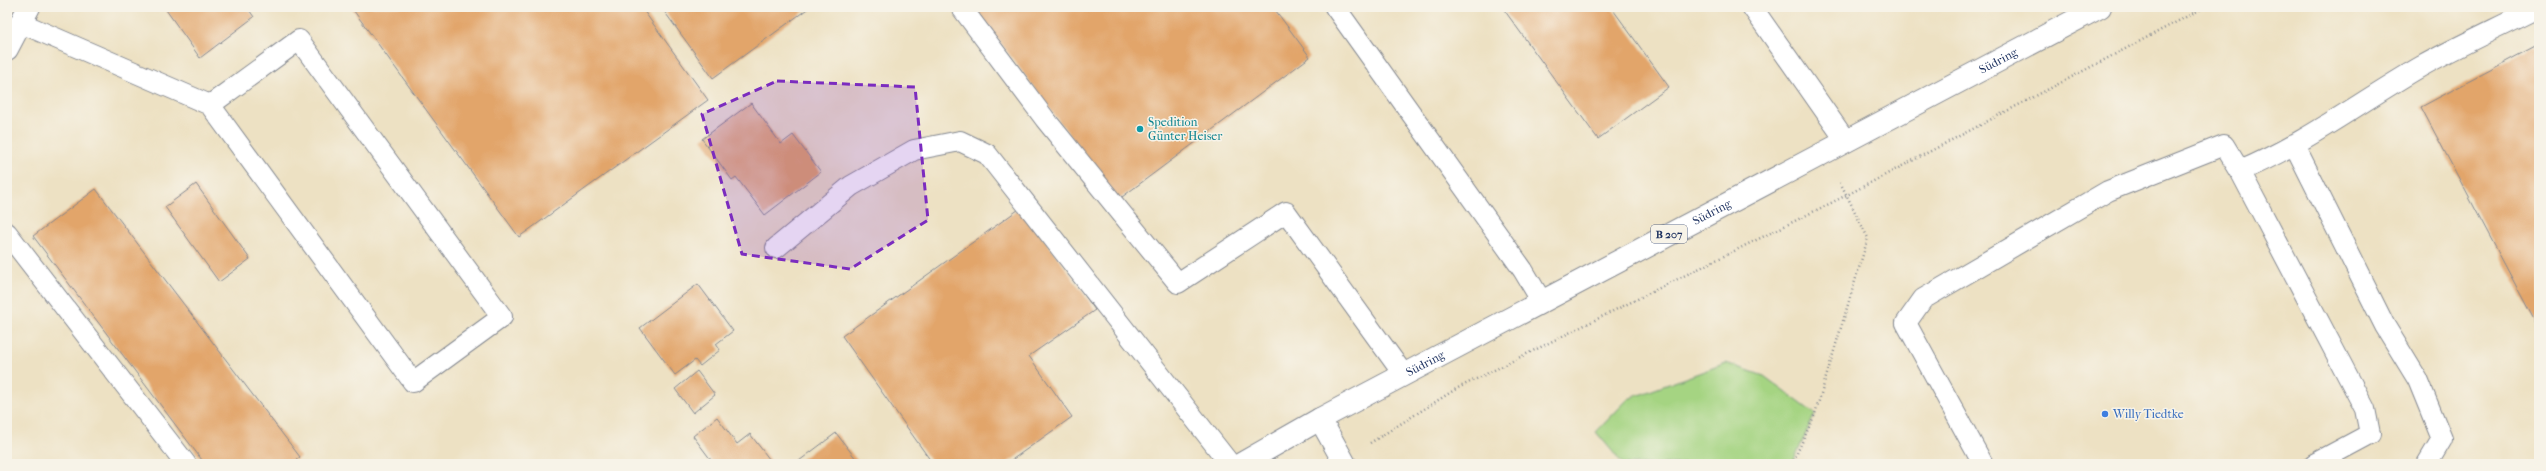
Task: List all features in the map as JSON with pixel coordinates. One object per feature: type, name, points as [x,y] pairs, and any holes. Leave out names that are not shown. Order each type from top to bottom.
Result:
[{"type":"main road","name":"Südring","points":[[1241,464],[1320,419],[1404,374],[2100,7]]},
{"type":"main road","points":[[7,49],[25,15]]},
{"type":"main road","points":[[1320,419],[1344,462]]},
{"type":"lane","points":[[961,7],[1045,119],[1178,283],[1286,212],[1404,374]]},
{"type":"lane","points":[[1335,7],[1523,270],[1542,302]]},
{"type":"lane","points":[[1752,7],[1846,141]]},
{"type":"lane","points":[[2240,171],[2264,161],[2294,144],[2422,66],[2539,7]]},
{"type":"lane","points":[[25,15],[210,106],[413,382],[502,317],[299,40],[210,106]]},
{"type":"lane","points":[[776,248],[851,186],[914,150],[960,141],[987,154],[1230,464]]},
{"type":"lane","points":[[2294,144],[2385,326],[2418,380],[2442,439],[2427,464]]},
{"type":"lane","points":[[1983,464],[1906,323],[1923,299],[2108,191],[2224,145],[2240,171],[2365,409],[2370,434],[2314,464]]},
{"type":"lane","points":[[7,233],[186,464]]},
{"type":"path","points":[[1344,462],[1456,389],[1847,195],[2205,7]]},
{"type":"path","points":[[1792,464],[1815,414],[1868,238],[1826,152]]},
{"type":"highlighted area","points":[[777,81],[915,87],[928,220],[850,269],[742,254],[702,114]]},
{"type":"green space","points":[[1726,363],[1764,376],[1815,414],[1792,464],[1623,464],[1596,432],[1628,399]]},
{"type":"building","points":[[164,7],[247,7],[254,17],[200,58]]},
{"type":"building","points":[[351,7],[641,7],[708,100],[519,237]]},
{"type":"building","points":[[661,7],[810,7],[713,78]]},
{"type":"building","name":"Spedition Günter Heiser","points":[[974,7],[1273,7],[1310,57],[1118,200]]},
{"type":"building","points":[[1502,7],[1611,7],[1669,87],[1598,139]]},
{"type":"building","points":[[2539,44],[2539,329],[2421,107]]},
{"type":"building","points":[[751,103],[781,144],[793,135],[821,172],[765,215],[736,177],[732,180],[702,139]]},
{"type":"building","points":[[196,184],[250,259],[219,282],[165,207]]},
{"type":"building","points":[[96,189],[300,457],[291,464],[205,464],[33,236]]},
{"type":"building","points":[[1022,207],[1095,310],[1029,356],[1072,417],[1006,464],[933,464],[842,336]]},
{"type":"building","points":[[698,284],[733,331],[716,344],[720,350],[700,366],[695,360],[675,375],[640,328]]},
{"type":"building","points":[[697,371],[715,395],[693,413],[675,389]]},
{"type":"building","points":[[717,417],[737,444],[750,434],[773,464],[714,464],[693,436]]},
{"type":"building","points":[[836,433],[860,464],[795,464]]},
{"type":"place","name":"Spedition Günter Heiser","points":[[1140,129]]},
{"type":"place","name":"Willy Tiedtke","points":[[2105,414]]}]
